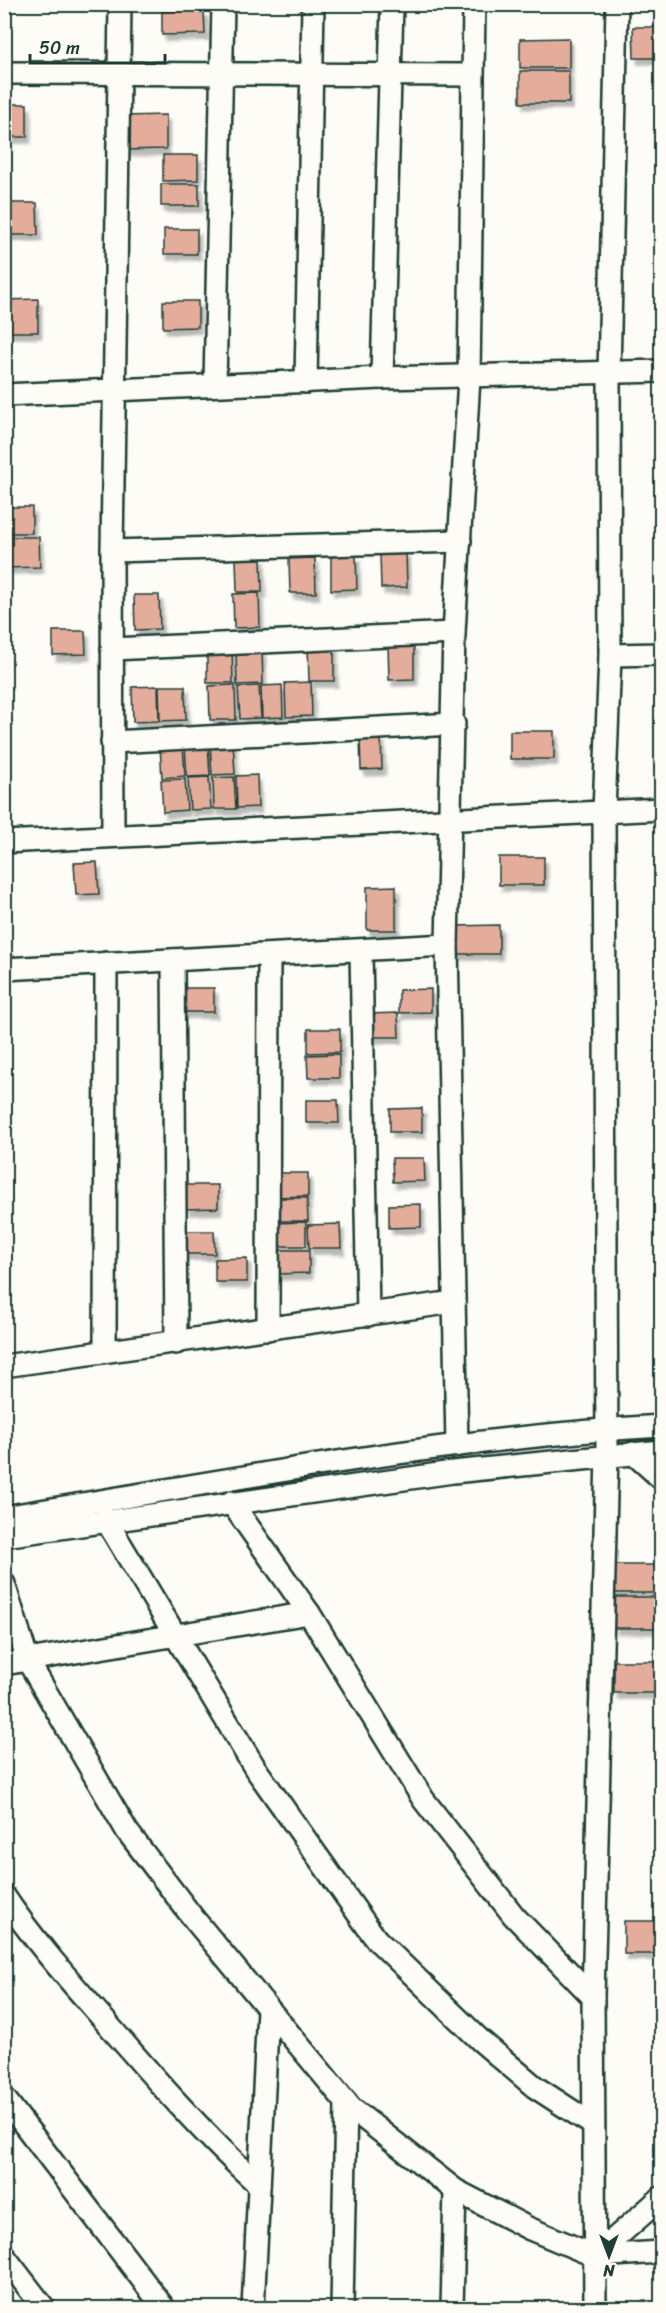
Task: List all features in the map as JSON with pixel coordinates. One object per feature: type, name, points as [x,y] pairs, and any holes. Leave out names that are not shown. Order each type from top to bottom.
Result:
[{"type":"street","points":[[113,835],[112,551],[120,4]]},
{"type":"street","points":[[215,385],[223,4]]},
{"type":"street","points":[[306,381],[310,75],[314,4]]},
{"type":"street","points":[[382,378],[392,4]]},
{"type":"street","points":[[457,1445],[447,945],[454,724],[454,633],[469,378],[474,4]]},
{"type":"street","points":[[595,2308],[592,2124],[593,1997],[607,1455],[604,812],[610,655],[609,375],[617,4]]},
{"type":"street","points":[[4,73],[222,76],[472,75]]},
{"type":"street","points":[[4,395],[382,378],[609,375],[662,371]]},
{"type":"street","points":[[112,551],[460,541]]},
{"type":"street","points":[[112,649],[454,633]]},
{"type":"street","points":[[610,655],[662,654]]},
{"type":"street","points":[[112,742],[454,724]]},
{"type":"street","points":[[4,842],[662,809]]},
{"type":"street","points":[[4,969],[447,945]]},
{"type":"street","points":[[361,951],[368,1315]]},
{"type":"street","points":[[268,1329],[269,956]]},
{"type":"street","points":[[174,960],[176,1343]]},
{"type":"street","points":[[105,1351],[106,963]]},
{"type":"street","points":[[4,1366],[454,1302]]},
{"type":"street","points":[[4,1517],[457,1445],[606,1429],[662,1426]]},
{"type":"street","points":[[4,1536],[231,1502],[607,1455],[662,1452]]},
{"type":"street","points":[[633,1453],[662,1479]]},
{"type":"street","points":[[231,1502],[309,1612],[423,1799],[514,1916],[593,1997]]},
{"type":"street","points":[[106,1520],[255,1768],[376,1939],[480,2040],[535,2087],[592,2124]]},
{"type":"street","points":[[4,1584],[28,1661],[127,1831],[194,1919],[346,2102],[394,2144],[455,2190],[528,2228],[595,2256],[662,2252]]},
{"type":"street","points":[[4,1664],[309,1612]]},
{"type":"street","points":[[4,1896],[47,1953],[133,2054],[219,2148],[259,2185]]},
{"type":"street","points":[[253,2308],[268,2009]]},
{"type":"street","points":[[4,2098],[164,2308]]},
{"type":"street","points":[[342,2308],[346,2102]]},
{"type":"street","points":[[452,2308],[455,2190]]},
{"type":"street","points":[[595,2256],[662,2197]]},
{"type":"street","points":[[4,2256],[44,2308]]},
{"type":"building","points":[[162,11],[204,11],[205,34],[162,35]]},
{"type":"building","points":[[633,27],[662,27],[662,58],[634,58]]},
{"type":"building","points":[[569,38],[569,68],[520,68],[520,39]]},
{"type":"building","points":[[520,71],[569,71],[569,103],[520,103]]},
{"type":"building","points":[[4,104],[27,104],[27,137],[4,137]]},
{"type":"building","points":[[166,115],[166,149],[123,150],[123,116]]},
{"type":"building","points":[[163,155],[198,155],[198,180],[163,181]]},
{"type":"building","points":[[161,184],[199,184],[199,206],[161,206]]},
{"type":"building","points":[[4,203],[37,203],[38,235],[4,235]]},
{"type":"building","points":[[164,229],[197,229],[197,254],[164,254]]},
{"type":"building","points":[[38,299],[38,332],[4,332],[4,300]]},
{"type":"building","points":[[163,301],[198,301],[198,327],[163,328]]},
{"type":"building","points":[[4,507],[32,507],[32,533],[4,533]]},
{"type":"building","points":[[4,537],[39,537],[40,567],[4,568]]},
{"type":"building","points":[[406,552],[407,587],[381,588],[380,553]]},
{"type":"building","points":[[331,555],[356,555],[357,589],[331,590]]},
{"type":"building","points":[[261,557],[262,592],[237,592],[236,558]]},
{"type":"building","points":[[315,558],[316,593],[290,593],[289,559]]},
{"type":"building","points":[[259,593],[260,627],[234,628],[233,594]]},
{"type":"building","points":[[134,595],[159,595],[160,629],[135,630]]},
{"type":"building","points":[[53,631],[85,631],[86,654],[53,655]]},
{"type":"building","points":[[388,645],[414,645],[414,679],[389,680]]},
{"type":"building","points":[[334,646],[334,681],[309,681],[308,647]]},
{"type":"building","points":[[232,648],[233,683],[207,683],[207,649]]},
{"type":"building","points":[[262,650],[263,684],[237,685],[236,651]]},
{"type":"building","points":[[311,682],[312,716],[286,717],[285,683]]},
{"type":"building","points":[[235,685],[236,720],[210,720],[209,686]]},
{"type":"building","points":[[282,685],[283,717],[262,718],[261,686]]},
{"type":"building","points":[[158,686],[159,721],[133,722],[132,687]]},
{"type":"building","points":[[159,686],[185,686],[186,720],[160,721]]},
{"type":"building","points":[[259,686],[261,718],[240,719],[238,687]]},
{"type":"building","points":[[510,731],[554,731],[554,759],[510,759]]},
{"type":"building","points":[[381,737],[382,769],[361,770],[360,738]]},
{"type":"building","points":[[233,742],[235,774],[212,775],[210,743]]},
{"type":"building","points":[[208,744],[210,776],[187,777],[185,745]]},
{"type":"building","points":[[183,745],[185,776],[162,778],[160,746]]},
{"type":"building","points":[[257,775],[258,807],[237,808],[236,776]]},
{"type":"building","points":[[209,777],[211,809],[190,810],[188,778]]},
{"type":"building","points":[[234,777],[236,809],[214,809],[213,778]]},
{"type":"building","points":[[185,779],[187,810],[163,812],[161,780]]},
{"type":"building","points":[[499,857],[544,857],[544,885],[499,885]]},
{"type":"building","points":[[97,862],[99,894],[76,895],[74,863]]},
{"type":"building","points":[[396,886],[396,930],[367,930],[367,887]]},
{"type":"building","points":[[499,925],[499,954],[454,954],[454,926]]},
{"type":"building","points":[[182,988],[214,988],[214,1012],[182,1012]]},
{"type":"building","points":[[431,989],[431,1012],[399,1013],[399,990]]},
{"type":"building","points":[[398,1013],[399,1037],[367,1037],[367,1014]]},
{"type":"building","points":[[308,1029],[340,1029],[340,1052],[308,1053]]},
{"type":"building","points":[[339,1054],[339,1078],[308,1078],[307,1055]]},
{"type":"building","points":[[306,1100],[338,1100],[339,1123],[306,1123]]},
{"type":"building","points":[[422,1108],[422,1132],[390,1132],[390,1109]]},
{"type":"building","points":[[392,1158],[424,1158],[425,1181],[393,1182]]},
{"type":"building","points":[[276,1173],[308,1173],[308,1196],[276,1197]]},
{"type":"building","points":[[186,1185],[218,1185],[218,1208],[186,1209]]},
{"type":"building","points":[[275,1198],[307,1198],[308,1221],[276,1221]]},
{"type":"building","points":[[421,1204],[421,1227],[389,1228],[389,1205]]},
{"type":"building","points":[[306,1222],[306,1246],[274,1246],[274,1223]]},
{"type":"building","points":[[340,1224],[341,1248],[309,1248],[308,1225]]},
{"type":"building","points":[[183,1231],[214,1231],[215,1254],[183,1254]]},
{"type":"building","points":[[277,1250],[309,1250],[309,1273],[277,1274]]},
{"type":"building","points":[[247,1258],[247,1282],[215,1282],[215,1259]]},
{"type":"building","points":[[611,1565],[662,1565],[662,1593],[611,1593]]},
{"type":"building","points":[[614,1597],[662,1597],[662,1628],[614,1628]]},
{"type":"building","points":[[614,1661],[660,1661],[660,1693],[614,1693]]},
{"type":"building","points":[[624,1921],[662,1921],[662,1954],[624,1954]]}]
